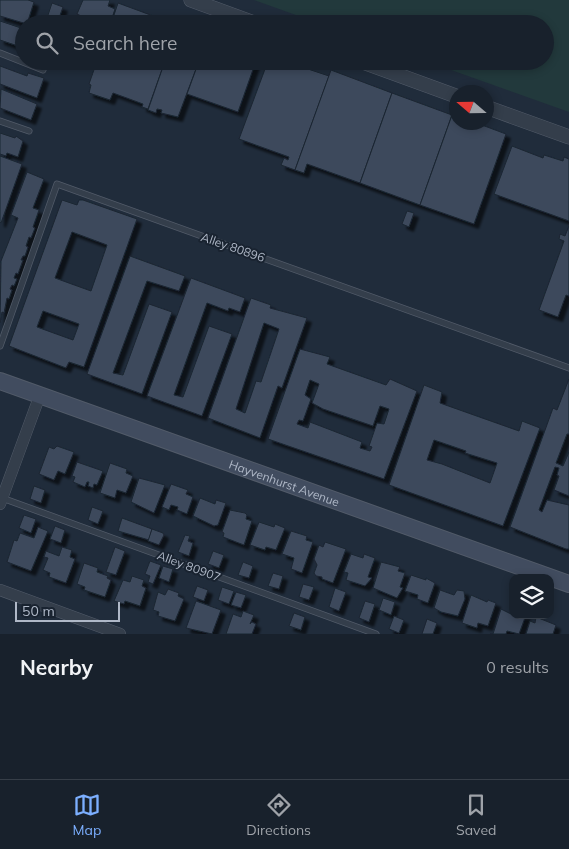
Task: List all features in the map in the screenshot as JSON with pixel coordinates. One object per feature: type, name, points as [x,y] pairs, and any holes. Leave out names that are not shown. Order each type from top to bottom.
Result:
[{"type":"main road","name":"Hayvenhurst Avenue","points":[[0,380],[569,584]]},
{"type":"street","points":[[191,0],[232,15]]},
{"type":"street","points":[[385,70],[449,93]]},
{"type":"street","points":[[494,110],[569,137]]},
{"type":"street","points":[[1,501],[40,395]]},
{"type":"street","points":[[0,590],[120,634]]},
{"type":"lane","points":[[0,54],[15,59]]},
{"type":"lane","points":[[0,121],[29,131]]},
{"type":"lane","name":"Alley 80896","points":[[0,346],[57,184],[569,368]]},
{"type":"lane","name":"Alley 80907","points":[[1,501],[376,634]]},
{"type":"green space","points":[[254,0],[569,0],[569,112],[451,70],[554,70],[554,15],[296,15]]},
{"type":"building","points":[[0,0],[28,0],[34,2],[30,15],[15,15],[15,20],[0,16]]},
{"type":"building","points":[[83,0],[110,0],[108,6],[115,9],[113,15],[77,14]]},
{"type":"building","points":[[52,3],[63,7],[60,15],[48,15]]},
{"type":"building","points":[[118,3],[151,15],[114,15]]},
{"type":"building","points":[[0,21],[15,26],[15,45],[0,40]]},
{"type":"building","points":[[0,66],[27,76],[28,73],[44,78],[37,98],[0,84]]},
{"type":"building","points":[[94,70],[162,70],[148,109],[142,107],[143,104],[113,93],[110,100],[89,93],[91,85],[89,84]]},
{"type":"building","points":[[162,70],[196,70],[178,117],[161,113],[162,110],[157,109],[156,113],[148,110]]},
{"type":"building","points":[[196,70],[253,70],[238,112],[187,94]]},
{"type":"building","points":[[265,70],[311,70],[329,76],[295,170],[281,165],[284,158],[288,160],[289,157],[239,139]]},
{"type":"building","points":[[331,70],[392,93],[360,183],[307,164],[304,173],[295,170]]},
{"type":"building","points":[[1,89],[37,104],[31,120],[0,108]]},
{"type":"building","points":[[392,93],[449,114],[449,123],[420,205],[360,183]]},
{"type":"building","points":[[449,123],[449,130],[494,130],[506,134],[474,224],[420,205]]},
{"type":"building","points":[[0,133],[15,138],[16,136],[23,141],[18,157],[7,153],[6,156],[0,154]]},
{"type":"building","points":[[512,146],[543,158],[544,155],[563,161],[564,157],[569,159],[569,221],[494,194]]},
{"type":"building","points":[[0,156],[22,164],[1,223],[0,222]]},
{"type":"building","points":[[27,172],[44,179],[33,208],[39,210],[33,227],[35,228],[31,238],[29,237],[25,256],[21,260],[23,260],[18,274],[16,273],[14,278],[17,279],[14,286],[12,285],[10,289],[12,290],[9,299],[7,298],[0,323],[1,261],[18,218],[11,215]]},
{"type":"building","points":[[62,200],[77,205],[79,200],[83,200],[137,219],[84,367],[69,362],[66,368],[9,346]],"holes":[[[72,232],[107,245],[91,291],[55,278]],[[43,311],[79,324],[73,340],[37,327]]]},
{"type":"building","points":[[407,211],[414,213],[409,227],[402,224]]},
{"type":"building","points":[[569,226],[569,296],[566,295],[558,317],[539,310],[564,241],[559,239],[560,234],[565,236]]},
{"type":"building","points":[[130,256],[185,276],[179,291],[147,281],[113,373],[123,375],[149,304],[172,312],[142,394],[87,374]]},
{"type":"building","points":[[191,278],[245,298],[240,312],[229,308],[228,311],[207,303],[174,395],[183,397],[209,326],[232,334],[202,416],[147,396]]},
{"type":"building","points":[[251,298],[271,305],[270,308],[307,318],[282,388],[278,386],[260,438],[208,418]],"holes":[[[264,323],[279,329],[261,382],[256,381],[245,413],[236,409]]]},
{"type":"building","points":[[300,349],[330,357],[327,364],[386,385],[390,379],[417,391],[384,479],[268,439]],"holes":[[[310,380],[319,384],[312,403],[323,409],[373,426],[380,406],[389,409],[384,424],[377,423],[369,446],[372,447],[370,451],[360,448],[362,442],[310,422],[308,428],[297,424],[299,420],[303,421],[311,399],[305,395]]]},
{"type":"building","points":[[569,379],[569,434],[567,434],[556,463],[563,466],[569,452],[569,496],[554,490],[559,476],[557,475],[559,468],[555,467],[539,510],[542,512],[547,500],[569,505],[569,549],[566,549],[510,527],[553,408],[557,410]]},
{"type":"building","points":[[424,385],[442,392],[440,403],[519,431],[522,421],[540,428],[503,526],[389,485]],"holes":[[[434,440],[466,451],[465,453],[497,463],[490,483],[427,460]]]},
{"type":"building","points":[[57,446],[74,452],[65,474],[58,471],[54,480],[39,474],[49,447],[54,449]]},
{"type":"building","points":[[77,462],[103,471],[97,485],[94,484],[93,488],[88,486],[89,482],[87,482],[85,487],[73,482],[75,477],[72,476]]},
{"type":"building","points":[[110,463],[127,469],[126,473],[133,476],[126,493],[117,490],[115,498],[100,493]]},
{"type":"building","points":[[139,478],[165,485],[154,513],[131,502]]},
{"type":"building","points":[[171,484],[188,490],[186,494],[193,497],[187,514],[177,510],[178,507],[171,505],[169,510],[162,507]]},
{"type":"building","points":[[34,486],[45,490],[41,503],[30,499]]},
{"type":"building","points":[[200,498],[215,504],[216,500],[226,503],[218,525],[214,526],[193,516]]},
{"type":"building","points":[[92,507],[103,511],[98,524],[88,520]]},
{"type":"building","points":[[230,510],[245,513],[247,515],[246,519],[252,521],[244,545],[223,537],[224,533],[222,532]]},
{"type":"building","points":[[24,515],[36,519],[31,533],[19,528]]},
{"type":"building","points":[[122,518],[152,529],[149,540],[118,531]]},
{"type":"building","points":[[259,522],[274,527],[275,524],[285,528],[276,550],[266,547],[265,550],[250,545]]},
{"type":"building","points":[[55,526],[65,530],[61,543],[50,539]]},
{"type":"building","points":[[38,527],[48,531],[31,571],[7,562],[14,540],[17,541],[20,533],[34,538]]},
{"type":"building","points":[[152,529],[164,535],[159,545],[148,541]]},
{"type":"building","points":[[291,531],[307,536],[306,540],[313,542],[302,573],[291,569],[294,558],[282,554]]},
{"type":"building","points":[[185,535],[190,536],[188,541],[193,543],[189,556],[178,552]]},
{"type":"building","points":[[325,542],[346,549],[333,583],[316,576],[314,573],[317,565],[314,559],[319,545],[323,547]]},
{"type":"building","points":[[62,547],[72,550],[70,557],[75,559],[66,583],[49,577],[50,573],[43,570],[48,558],[44,557],[46,551],[59,556]]},
{"type":"building","points":[[115,547],[125,551],[116,575],[106,572]]},
{"type":"building","points":[[213,551],[224,555],[219,568],[208,564]]},
{"type":"building","points":[[351,554],[363,558],[364,554],[375,558],[368,577],[372,578],[365,586],[346,580],[348,573],[344,572]]},
{"type":"building","points":[[150,561],[161,565],[153,584],[148,582],[150,576],[145,574]]},
{"type":"building","points":[[243,562],[253,566],[249,578],[238,575]]},
{"type":"building","points":[[381,562],[400,567],[398,571],[405,573],[400,587],[403,588],[397,598],[373,588]]},
{"type":"building","points":[[84,563],[98,568],[97,572],[108,576],[107,578],[111,580],[105,597],[84,590],[85,587],[77,584]]},
{"type":"building","points":[[163,566],[173,569],[169,582],[159,578]]},
{"type":"building","points":[[273,573],[283,576],[279,589],[268,586]]},
{"type":"building","points":[[411,575],[426,580],[426,578],[435,583],[428,603],[417,599],[418,595],[405,591]]},
{"type":"building","points":[[132,576],[144,580],[142,586],[146,588],[140,606],[125,601],[124,604],[114,601],[123,580],[130,582]]},
{"type":"building","points":[[303,584],[314,587],[309,600],[299,597]]},
{"type":"building","points":[[197,586],[208,590],[204,601],[193,597]]},
{"type":"building","points":[[222,587],[234,591],[229,604],[218,600]]},
{"type":"building","points":[[335,588],[346,592],[339,611],[329,607]]},
{"type":"building","points":[[168,589],[179,593],[178,596],[184,599],[175,621],[158,616],[159,612],[153,610],[158,592],[165,595]]},
{"type":"building","points":[[440,590],[454,595],[457,590],[464,591],[465,599],[458,616],[441,612],[434,608]]},
{"type":"building","points":[[236,592],[246,595],[241,608],[231,605]]},
{"type":"building","points":[[471,595],[487,602],[488,600],[496,603],[488,626],[478,623],[477,628],[462,623]]},
{"type":"building","points":[[383,598],[395,602],[391,615],[379,610]]},
{"type":"building","points":[[196,601],[221,610],[212,634],[186,628]]},
{"type":"building","points":[[365,601],[375,604],[369,622],[359,618]]},
{"type":"building","points":[[501,609],[509,613],[509,619],[525,619],[519,634],[507,631],[506,634],[493,634]]},
{"type":"building","points":[[243,611],[254,615],[250,624],[252,622],[256,624],[252,634],[226,634],[233,614],[241,617]]},
{"type":"building","points":[[294,613],[305,617],[301,630],[289,626]]},
{"type":"building","points":[[394,616],[404,620],[399,633],[389,629]]},
{"type":"building","points":[[427,619],[437,623],[433,634],[422,634]]},
{"type":"building","points":[[536,619],[541,619],[556,625],[553,634],[526,634],[530,621],[535,623]]}]
